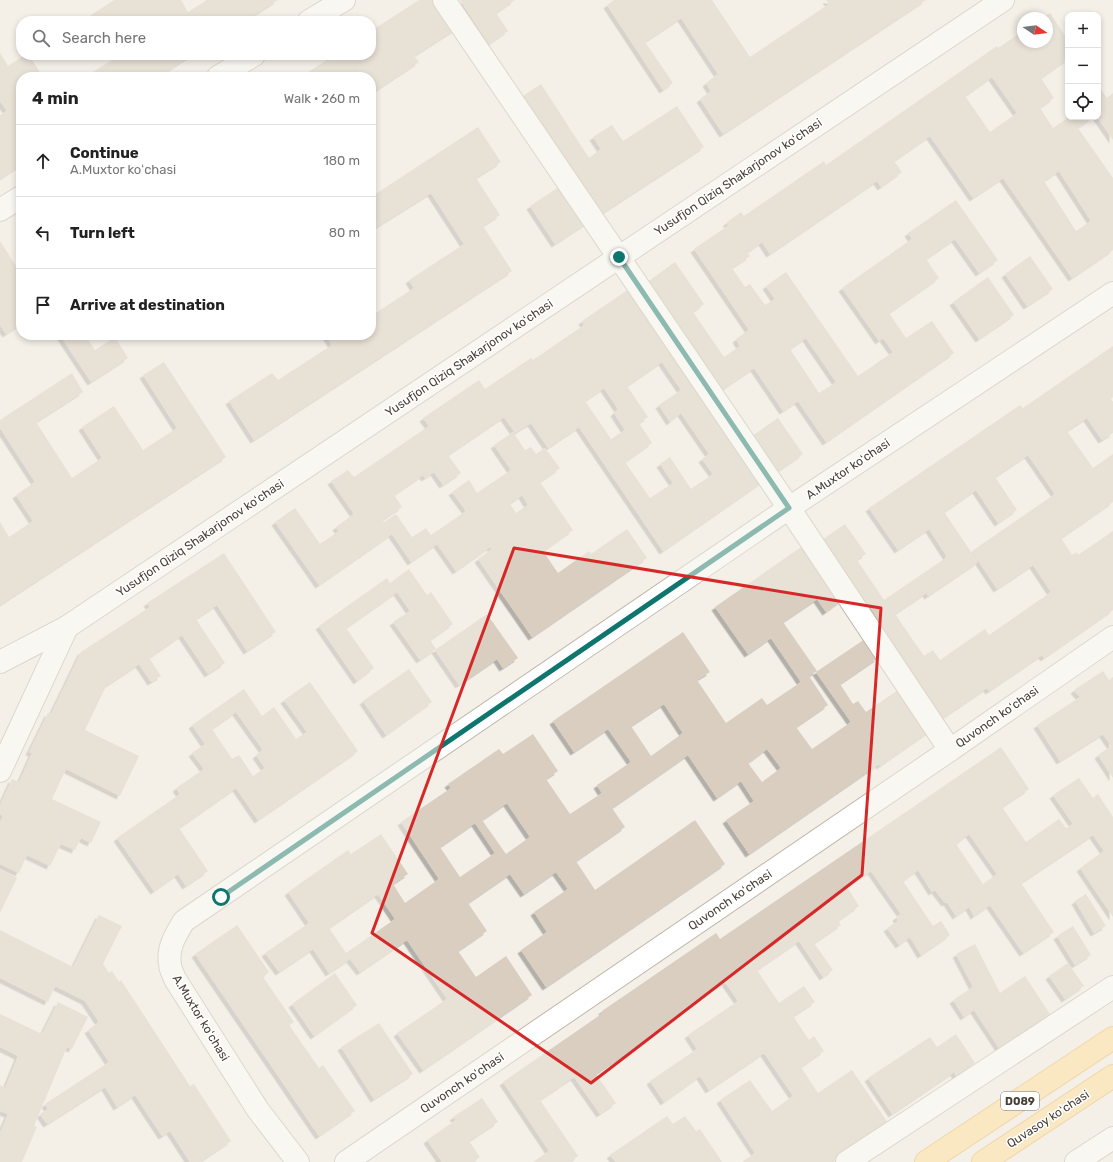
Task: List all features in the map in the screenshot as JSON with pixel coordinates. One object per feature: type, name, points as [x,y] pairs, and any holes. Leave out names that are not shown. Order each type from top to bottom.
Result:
[{"type":"main road","name":"D089","points":[[926,1162],[1113,1038]]},
{"type":"main road","name":"Quvasoy koʻchasi","points":[[983,1162],[1113,1076]]},
{"type":"street","points":[[317,16],[344,0]]},
{"type":"street","points":[[444,0],[789,508],[950,750]]},
{"type":"street","name":"Yusufjon Qiziq Shakarjonov koʻchasi","points":[[0,662],[67,627],[1003,0]]},
{"type":"street","points":[[226,72],[246,60]]},
{"type":"street","points":[[0,210],[16,200]]},
{"type":"street","name":"A.Muxtor koʻchasi","points":[[298,1162],[258,1110],[175,979],[170,964],[170,951],[174,937],[184,922],[789,508],[1113,293]]},
{"type":"street","points":[[0,771],[67,627]]},
{"type":"street","name":"Quvonch koʻchasi","points":[[346,1162],[1113,637]]},
{"type":"street","points":[[847,1162],[1113,987]]},
{"type":"street","points":[[1076,1162],[1113,1138]]},
{"type":"highlighted area","points":[[514,548],[881,608],[862,875],[591,1083],[372,933]]},
{"type":"building","points":[[114,0],[181,0],[188,12],[207,0],[278,0],[253,16],[90,16]]},
{"type":"building","points":[[419,0],[442,0],[459,27],[414,56],[419,62],[376,90],[376,72],[308,72],[326,60],[376,60],[376,28]]},
{"type":"building","points":[[460,0],[515,0],[496,13],[508,31],[489,44]]},
{"type":"building","points":[[614,0],[712,0],[750,57],[829,4],[826,0],[926,0],[723,134],[700,99],[711,91],[706,83],[718,74],[681,18],[645,42],[673,83],[663,90],[607,5]]},
{"type":"building","points":[[1053,18],[1065,36],[1065,61],[1041,78],[1054,98],[1040,108],[1053,128],[1065,120],[1089,120],[1078,128],[1113,178],[1113,250],[1072,278],[1003,178],[973,198],[930,136],[894,161],[902,172],[881,187],[877,181],[770,254],[762,242],[747,253],[750,256],[732,268],[745,287],[750,284],[765,305],[775,299],[766,286],[786,272],[858,376],[893,352],[883,338],[879,341],[842,288],[912,239],[908,233],[956,200],[998,260],[979,273],[955,239],[926,259],[939,278],[889,313],[906,338],[932,321],[954,353],[826,442],[798,401],[783,411],[754,368],[720,391],[646,283],[675,262],[704,304],[693,312],[724,357],[740,346],[736,339],[749,330],[694,249],[729,225],[726,223],[741,212],[744,216],[824,161],[826,165],[997,46],[998,48],[1017,35],[1017,48],[1053,48]],"holes":[[[992,77],[1017,113],[990,132],[965,96]],[[1059,171],[1091,221],[1076,231],[1044,181]],[[806,338],[836,382],[819,393],[790,349]]]},
{"type":"building","points":[[0,53],[8,66],[17,60],[32,60],[40,72],[16,72],[16,168],[0,179],[0,115],[7,111],[0,101]]},
{"type":"building","points":[[112,60],[184,60],[166,72],[93,72]]},
{"type":"building","points":[[541,84],[589,158],[601,149],[593,137],[612,125],[623,141],[677,106],[704,147],[595,218],[517,100]]},
{"type":"building","points":[[1101,89],[1107,98],[1113,93],[1113,140],[1099,120],[1101,120]]},
{"type":"building","points":[[478,127],[501,162],[476,178],[500,215],[483,226],[512,271],[254,440],[229,401],[272,373],[278,380],[332,345],[329,340],[376,340],[376,313],[414,288],[409,280],[464,244],[431,193],[376,227],[376,194]]},
{"type":"building","points":[[565,183],[590,221],[555,244],[530,206]]},
{"type":"building","points":[[0,241],[16,266],[16,327],[6,334],[0,325]]},
{"type":"building","points":[[1030,256],[1053,289],[1027,306],[1005,274]]},
{"type":"building","points":[[988,277],[1014,315],[979,339],[953,302]]},
{"type":"building","points":[[632,287],[765,480],[663,551],[579,427],[548,448],[531,423],[515,433],[504,417],[448,455],[461,473],[443,485],[434,472],[425,478],[423,475],[394,495],[402,507],[382,520],[384,522],[396,514],[412,537],[426,528],[431,535],[466,511],[452,492],[469,480],[477,493],[511,470],[494,445],[513,432],[525,450],[531,447],[536,454],[545,448],[560,468],[540,482],[573,530],[543,551],[558,573],[589,551],[591,554],[627,529],[647,558],[532,637],[478,559],[492,549],[490,547],[456,571],[437,544],[411,562],[392,534],[319,585],[275,522],[295,508],[320,544],[339,531],[336,527],[354,514],[331,481],[348,470],[354,477],[429,426],[423,418],[479,380],[485,389],[531,358],[533,360],[584,325],[582,321]],"holes":[[[662,362],[681,390],[659,405],[670,422],[681,413],[709,454],[702,459],[713,474],[691,489],[670,457],[660,464],[673,483],[650,498],[625,462],[652,443],[639,423],[648,417],[627,386]],[[604,388],[618,409],[614,413],[625,430],[611,439],[585,401]],[[522,495],[528,505],[516,513],[510,504]]]},
{"type":"building","points":[[63,340],[88,340],[95,350],[110,340],[117,340],[128,358],[91,382]]},
{"type":"building","points":[[1113,346],[1113,397],[1111,399],[1113,402],[1113,433],[1102,440],[1087,418],[1067,431],[1093,468],[1113,454],[1113,502],[1061,538],[1072,555],[1077,552],[1078,555],[1113,531],[1113,610],[1044,658],[1042,655],[989,691],[987,688],[937,722],[816,544],[845,524],[866,554],[857,560],[884,600],[947,557],[929,529],[898,550],[869,508],[1020,405],[1023,408]],"holes":[[[1028,455],[1055,494],[972,551],[997,589],[1033,565],[1051,592],[989,635],[985,629],[940,660],[933,650],[924,656],[895,614],[926,593],[928,596],[978,562],[944,512],[976,490],[998,523],[1017,510],[995,477]]]},
{"type":"building","points":[[164,362],[226,457],[0,605],[0,522],[9,537],[33,521],[16,495],[35,482],[0,428],[0,420],[72,373],[83,392],[36,422],[72,478],[102,458],[82,427],[114,406],[143,450],[177,428],[143,375]]},
{"type":"building","points":[[778,418],[803,454],[774,474],[749,438]]},
{"type":"building","points":[[804,545],[842,600],[826,612],[817,599],[783,622],[817,671],[809,676],[828,705],[796,727],[812,749],[851,722],[816,672],[865,639],[878,658],[840,684],[853,704],[858,701],[866,712],[901,688],[930,731],[880,766],[879,764],[749,854],[726,820],[754,801],[741,781],[717,798],[688,755],[612,808],[625,827],[576,861],[595,890],[695,820],[725,864],[546,987],[521,950],[547,932],[534,912],[568,889],[556,872],[524,894],[510,874],[468,903],[487,931],[458,951],[476,977],[506,956],[532,995],[423,1070],[397,1033],[447,999],[407,940],[360,972],[350,959],[329,973],[313,949],[279,972],[265,953],[309,923],[288,892],[348,850],[351,854],[381,834],[408,874],[393,884],[405,903],[439,879],[401,822],[451,788],[448,784],[499,749],[503,754],[533,734],[558,771],[546,779],[570,814],[602,793],[597,785],[631,762],[608,729],[574,752],[553,721],[683,632],[710,672],[697,680],[726,723],[762,698],[767,705],[801,682],[771,638],[748,654],[715,607]],"holes":[[[664,704],[683,733],[651,756],[631,726]],[[767,749],[781,768],[762,782],[748,763]],[[507,803],[530,837],[506,854],[482,820]],[[475,823],[495,853],[460,877],[440,847]],[[378,894],[395,919],[346,953],[329,928]]]},
{"type":"building","points":[[224,553],[276,632],[247,651],[217,605],[196,619],[225,663],[208,674],[182,635],[149,658],[161,676],[151,682],[139,664],[106,686],[85,730],[139,756],[120,796],[66,769],[52,799],[101,822],[91,843],[81,838],[75,850],[61,844],[50,866],[27,855],[19,873],[0,864],[0,823],[3,816],[0,814],[0,805],[12,779],[19,782],[32,753],[29,752],[48,713],[51,714],[81,652],[150,607],[147,603]]},
{"type":"building","points":[[409,569],[427,595],[431,592],[453,624],[430,640],[436,649],[420,660],[393,622],[410,611],[397,592],[346,628],[374,668],[357,681],[319,626],[387,578],[390,583]]},
{"type":"building","points":[[487,614],[518,658],[503,668],[497,659],[459,685],[435,650]]},
{"type":"building","points":[[409,669],[432,702],[386,735],[363,701]]},
{"type":"building","points":[[1103,671],[1109,680],[1113,677],[1113,778],[1098,755],[1111,746],[1103,734],[1060,761],[1037,725],[1080,697],[1074,690]]},
{"type":"building","points":[[310,682],[358,751],[258,820],[236,788],[179,828],[208,871],[186,886],[178,874],[154,891],[117,838],[180,794],[176,788],[204,769],[192,753],[205,744],[192,725],[244,689],[262,716],[274,707],[296,739],[307,732],[284,700]],"holes":[[[236,712],[263,750],[256,755],[265,768],[253,776],[239,755],[232,759],[212,729]]]},
{"type":"building","points":[[1001,747],[1029,789],[1002,807],[1026,842],[1059,819],[1066,828],[1073,824],[1053,795],[1079,778],[1093,798],[1098,794],[1113,817],[1113,917],[1080,868],[1104,851],[1093,835],[1021,883],[1054,932],[1023,953],[990,905],[974,916],[969,907],[956,916],[947,902],[945,903],[935,890],[932,892],[918,870],[903,881],[933,926],[941,921],[950,935],[921,955],[910,937],[899,945],[887,928],[898,921],[896,917],[901,914],[871,871],[847,887],[859,906],[838,921],[841,925],[814,943],[833,970],[823,977],[799,941],[757,970],[779,1003],[804,986],[815,1002],[793,1016],[809,1040],[814,1036],[824,1051],[801,1067],[818,1093],[852,1070],[888,1123],[831,1162],[742,1162],[755,1153],[720,1100],[750,1080],[772,1111],[793,1096],[764,1053],[709,1090],[700,1076],[664,1102],[650,1081],[697,1049],[688,1035],[738,1001],[725,982],[679,1013],[680,1016],[596,1074],[616,1103],[600,1114],[574,1077],[540,1100],[578,1156],[569,1162],[533,1162],[549,1151],[503,1082],[603,1013],[602,1011],[716,933],[720,939]],"holes":[[[969,834],[997,874],[983,884],[956,844]]]},
{"type":"building","points":[[0,869],[17,878],[0,913]]},
{"type":"building","points":[[1086,894],[1106,926],[1094,933],[1075,901]]},
{"type":"building","points":[[99,915],[122,926],[103,964],[109,973],[112,971],[119,982],[121,980],[190,1086],[194,1084],[231,1141],[200,1162],[190,1162],[170,1131],[162,1136],[135,1095],[117,1107],[105,1087],[47,1124],[40,1114],[48,1109],[45,1104],[109,1062],[88,1030],[99,1022],[85,1001],[55,986],[48,1002],[0,978],[0,930],[73,967]]},
{"type":"building","points":[[237,925],[269,972],[263,977],[294,1022],[289,1025],[319,1068],[323,1065],[355,1111],[319,1136],[195,954]]},
{"type":"building","points":[[1073,926],[1091,955],[1075,965],[1057,936]]},
{"type":"building","points":[[975,944],[1000,993],[1025,976],[1050,1014],[999,1048],[974,1010],[964,1017],[953,1000],[973,987],[956,954]]},
{"type":"building","points":[[1068,963],[1084,986],[1065,999],[1049,976]]},
{"type":"building","points":[[335,973],[357,1005],[314,1036],[292,1004]]},
{"type":"building","points":[[58,1002],[88,1017],[72,1049],[67,1047],[34,1126],[37,1127],[22,1162],[0,1162],[0,1133],[8,1114],[0,1111],[0,1085],[5,1088],[18,1056],[0,1047],[0,1014],[42,1034]]},
{"type":"building","points":[[379,1023],[413,1074],[374,1099],[341,1047]]},
{"type":"building","points":[[956,1034],[975,1063],[956,1076],[954,1072],[892,1114],[868,1078],[930,1037],[937,1047]]},
{"type":"building","points":[[482,1098],[498,1122],[469,1141],[480,1157],[473,1162],[442,1162],[427,1140],[456,1120],[453,1117]]},
{"type":"building","points":[[667,1116],[673,1124],[685,1116],[696,1131],[700,1129],[722,1162],[616,1162],[610,1155]]},
{"type":"route","points":[[221,897],[789,508],[619,257]]}]
